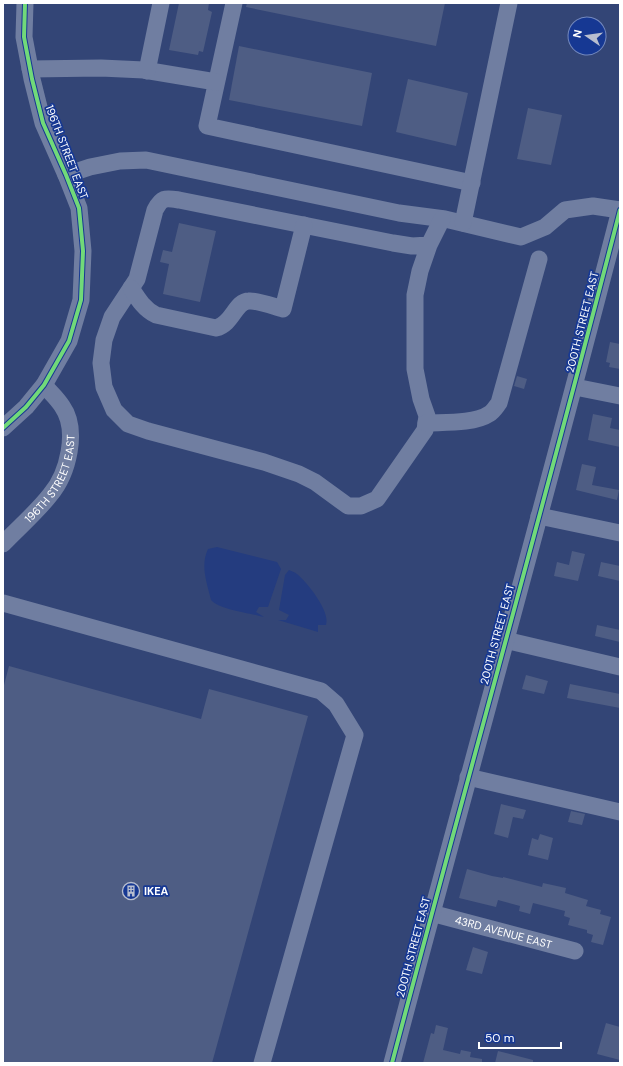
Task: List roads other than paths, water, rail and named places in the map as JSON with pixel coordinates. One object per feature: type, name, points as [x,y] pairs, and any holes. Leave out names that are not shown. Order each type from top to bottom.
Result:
[{"type":"street","name":"196TH STREET EAST","points":[[3,428],[26,406],[44,385],[69,341],[81,300],[83,251],[79,208],[43,123],[24,37],[25,3]]},
{"type":"street","points":[[147,71],[161,3]]},
{"type":"street","points":[[234,3],[207,126],[472,183]]},
{"type":"street","points":[[463,223],[509,3]]},
{"type":"street","points":[[30,69],[101,68],[147,71],[216,82]]},
{"type":"street","points":[[66,175],[90,167],[120,161],[146,160],[399,213],[463,223],[522,237],[545,227],[565,210],[593,206],[620,210]]},
{"type":"street","points":[[429,245],[412,246],[167,198],[160,202],[155,210],[137,279],[112,317],[104,340],[101,363],[104,387],[114,410],[128,424],[148,432],[264,462],[299,474],[315,482],[348,506],[361,506],[377,499],[425,430],[427,416],[421,399],[415,369],[415,295],[420,271],[429,245],[442,219]]},
{"type":"street","name":"200TH STREET EAST","points":[[392,1063],[431,913],[575,386],[620,210]]},
{"type":"street","points":[[131,288],[142,304],[150,312],[156,315],[216,328],[222,327],[228,322],[243,302],[249,301],[283,309],[304,225]]},
{"type":"street","points":[[426,424],[478,418],[488,415],[499,403],[539,259]]},
{"type":"street","name":"196TH STREET EAST","points":[[3,544],[51,495],[60,479],[67,461],[71,443],[69,423],[63,407],[44,385]]},
{"type":"street","points":[[575,386],[620,396]]},
{"type":"street","points":[[539,516],[620,534]]},
{"type":"street","points":[[3,604],[321,691],[336,704],[355,735],[262,1063]]},
{"type":"street","points":[[505,640],[620,667]]},
{"type":"street","points":[[468,778],[620,812]]},
{"type":"street","name":"43RD AVENUE EAST","points":[[431,913],[575,951]]},
{"type":"water","points":[[217,547],[277,562],[281,569],[268,607],[259,607],[256,612],[264,617],[228,609],[211,600],[204,568],[208,549]]},
{"type":"water","points":[[289,570],[296,573],[301,578],[312,590],[322,605],[327,619],[326,625],[318,625],[318,632],[278,620],[286,620],[289,615],[279,610],[285,575]]},
{"type":"place","name":"IKEA","points":[[131,891]]}]
